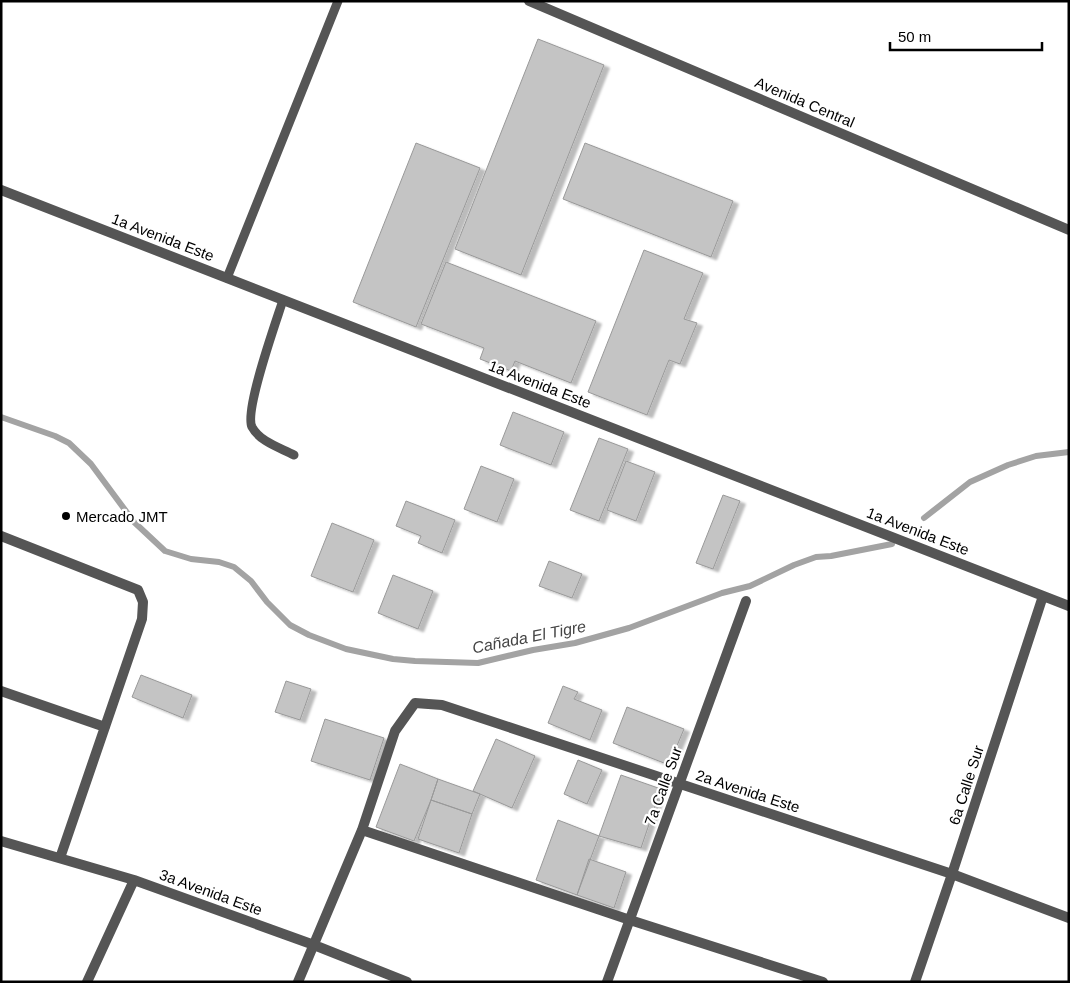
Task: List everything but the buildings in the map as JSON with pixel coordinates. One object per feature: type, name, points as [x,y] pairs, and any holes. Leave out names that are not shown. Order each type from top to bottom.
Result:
[{"type":"street","name":"Avenida Central","points":[[529,1],[1069,230]]},
{"type":"street","name":"1a Avenida Este","points":[[1,190],[1069,606]]},
{"type":"street","points":[[1,536],[138,590],[143,602],[142,619],[60,858]]},
{"type":"street","name":"6a Calle Sur","points":[[915,982],[1043,596]]},
{"type":"street","name":"7a Calle Sur","points":[[608,982],[746,601]]},
{"type":"street","points":[[1,691],[105,726]]},
{"type":"street","name":"2a Avenida Este","points":[[362,830],[395,731],[414,703],[442,705],[952,874],[1069,918]]},
{"type":"street","points":[[298,982],[362,830],[630,920],[823,982]]},
{"type":"street","name":"3a Avenida Este","points":[[1,841],[134,880],[314,945],[407,982]]},
{"type":"street","points":[[87,982],[134,880]]},
{"type":"lane","points":[[227,278],[338,1]]},
{"type":"lane","points":[[283,300],[252,404],[251,426],[259,437],[294,455]]},
{"type":"waterway","name":"Cañada El Tigre","points":[[1,417],[55,436],[69,443],[91,464],[134,522],[165,551],[191,559],[219,562],[234,567],[251,581],[267,602],[290,625],[309,635],[346,649],[393,659],[478,663],[533,650],[575,643],[629,628],[722,593],[750,586],[794,565],[816,557],[831,556],[892,544]]},
{"type":"waterway","name":"Cañada El Tigre","points":[[924,518],[970,482],[1008,465],[1036,456],[1069,452]]},
{"type":"place","name":"Mercado JMT","points":[[66,516]]}]
